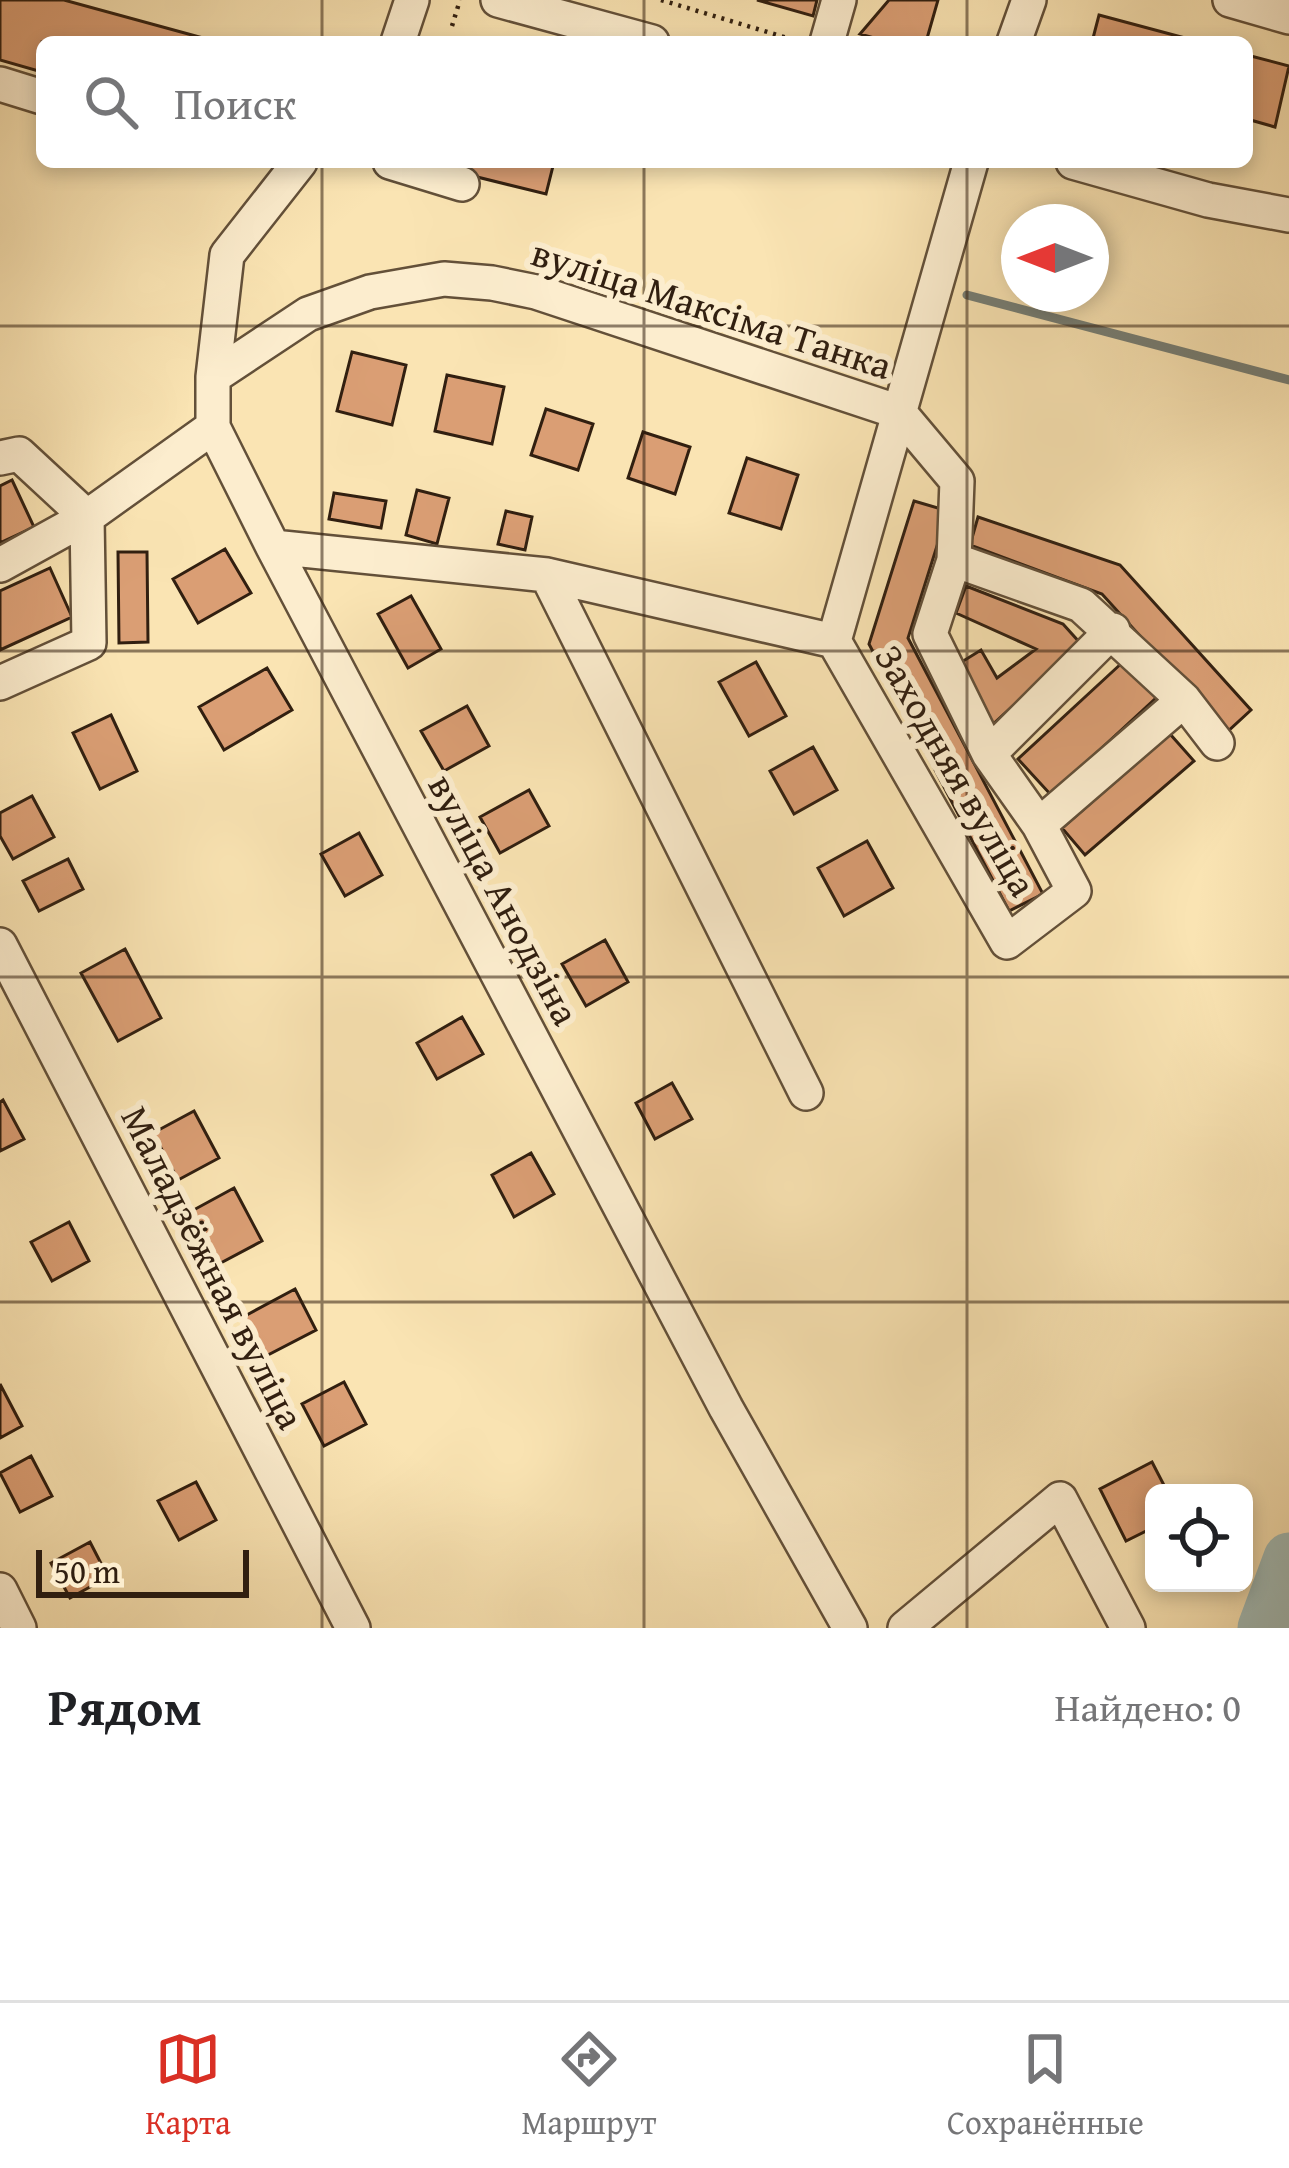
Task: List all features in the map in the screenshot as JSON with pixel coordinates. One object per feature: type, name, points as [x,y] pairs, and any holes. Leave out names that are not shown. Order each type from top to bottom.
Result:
[{"type":"street","points":[[400,36],[412,0]]},
{"type":"street","points":[[498,0],[630,36]]},
{"type":"street","points":[[829,36],[839,0]]},
{"type":"street","points":[[1016,36],[1029,0]]},
{"type":"street","points":[[1230,0],[1289,17]]},
{"type":"street","points":[[0,84],[36,95]]},
{"type":"street","points":[[0,565],[87,517],[212,427],[227,255],[295,168]]},
{"type":"street","points":[[410,168],[463,184]]},
{"type":"street","points":[[273,547],[547,575],[834,640],[969,168]]},
{"type":"street","points":[[1093,168],[1208,200],[1289,214]]},
{"type":"street","name":"вуліца Максіма Танка","points":[[214,377],[308,314],[370,292],[444,279],[536,292],[899,412]]},
{"type":"street","points":[[899,412],[957,482],[954,560],[930,634],[989,754],[1039,825],[1184,700]]},
{"type":"street","name":"вуліца Анодзіна","points":[[212,427],[726,1408],[850,1628]]},
{"type":"street","points":[[0,458],[19,454],[87,517],[89,643],[0,683]]},
{"type":"street","points":[[954,560],[1081,604],[1184,700],[1217,743]]},
{"type":"street","points":[[547,575],[806,1093]]},
{"type":"street","points":[[989,754],[1113,630]]},
{"type":"street","name":"Заходняя вуліца","points":[[834,640],[1007,942],[1074,891],[1039,825]]},
{"type":"street","name":"Маладзёжная вуліца","points":[[0,945],[352,1628]]},
{"type":"street","points":[[905,1628],[1060,1499],[1128,1628]]},
{"type":"street","points":[[0,1590],[19,1628]]},
{"type":"path","points":[[452,26],[460,0]]},
{"type":"path","points":[[661,0],[780,36]]},
{"type":"building","points":[[0,0],[64,0],[196,36],[36,36],[36,70],[0,60]]},
{"type":"building","points":[[757,0],[817,0],[813,16]]},
{"type":"building","points":[[889,0],[938,0],[928,36],[860,34]]},
{"type":"building","points":[[1099,15],[1178,36],[1094,36]]},
{"type":"building","points":[[1253,57],[1289,66],[1275,127],[1253,121]]},
{"type":"building","points":[[445,168],[552,168],[546,194]]},
{"type":"building","points":[[352,352],[406,365],[392,425],[337,411]]},
{"type":"building","points":[[447,375],[504,387],[492,444],[435,431]]},
{"type":"building","points":[[546,409],[593,424],[578,470],[531,455]]},
{"type":"building","points":[[643,432],[690,447],[675,494],[628,478]]},
{"type":"building","points":[[747,458],[798,475],[781,529],[729,513]]},
{"type":"building","points":[[12,480],[34,527],[0,543],[0,486]]},
{"type":"building","points":[[417,490],[449,498],[437,544],[406,535]]},
{"type":"building","points":[[334,493],[386,501],[381,528],[329,519]]},
{"type":"building","points":[[914,501],[948,511],[908,638],[1043,894],[1009,911],[869,644]]},
{"type":"building","points":[[506,511],[532,517],[525,550],[498,544]]},
{"type":"building","points":[[978,517],[1120,565],[1251,710],[1227,732],[1102,594],[970,545]]},
{"type":"building","points":[[225,549],[251,593],[198,623],[173,579]]},
{"type":"building","points":[[118,552],[147,552],[148,642],[119,643]]},
{"type":"building","points":[[50,568],[72,617],[0,650],[0,591]]},
{"type":"building","points":[[966,586],[1063,624],[1081,644],[992,725],[960,663],[981,650],[997,678],[1036,649],[956,613]]},
{"type":"building","points":[[411,596],[441,649],[408,668],[378,614]]},
{"type":"building","points":[[1124,661],[1157,697],[1051,795],[1018,759]]},
{"type":"building","points":[[756,662],[786,716],[749,736],[719,682]]},
{"type":"building","points":[[267,668],[292,710],[224,750],[199,707]]},
{"type":"building","points":[[467,706],[489,746],[444,771],[421,731]]},
{"type":"building","points":[[111,715],[137,771],[100,789],[73,733]]},
{"type":"building","points":[[1170,734],[1194,761],[1085,855],[1062,828]]},
{"type":"building","points":[[813,747],[837,790],[794,814],[770,771]]},
{"type":"building","points":[[529,790],[549,826],[500,853],[480,817]]},
{"type":"building","points":[[32,796],[54,837],[13,859],[0,836],[0,813]]},
{"type":"building","points":[[359,833],[382,875],[345,896],[321,854]]},
{"type":"building","points":[[867,841],[893,888],[844,916],[818,868]]},
{"type":"building","points":[[68,859],[83,889],[39,911],[23,881]]},
{"type":"building","points":[[605,940],[628,982],[586,1006],[562,964]]},
{"type":"building","points":[[125,949],[161,1018],[118,1041],[81,973]]},
{"type":"building","points":[[462,1017],[483,1054],[437,1079],[417,1043]]},
{"type":"building","points":[[672,1083],[692,1119],[655,1139],[636,1103]]},
{"type":"building","points":[[3,1100],[24,1139],[0,1151],[0,1102]]},
{"type":"building","points":[[194,1111],[219,1158],[178,1180],[153,1133]]},
{"type":"building","points":[[531,1153],[554,1194],[514,1217],[492,1175]]},
{"type":"building","points":[[234,1188],[262,1241],[215,1266],[188,1213]]},
{"type":"building","points":[[69,1222],[89,1261],[52,1281],[31,1242]]},
{"type":"building","points":[[295,1289],[316,1330],[264,1357],[243,1317]]},
{"type":"building","points":[[344,1382],[366,1424],[324,1446],[302,1404]]},
{"type":"building","points":[[0,1384],[22,1426],[0,1438]]},
{"type":"building","points":[[31,1456],[52,1496],[20,1512],[0,1473]]},
{"type":"building","points":[[1152,1462],[1163,1484],[1145,1484],[1145,1532],[1126,1541],[1100,1489]]},
{"type":"building","points":[[196,1482],[216,1520],[179,1540],[158,1501]]},
{"type":"building","points":[[90,1542],[108,1577],[70,1598],[51,1563]]},
{"type":"waterway","points":[[967,295],[1289,380]]},
{"type":"waterway","points":[[1263,1628],[1289,1558]]}]
